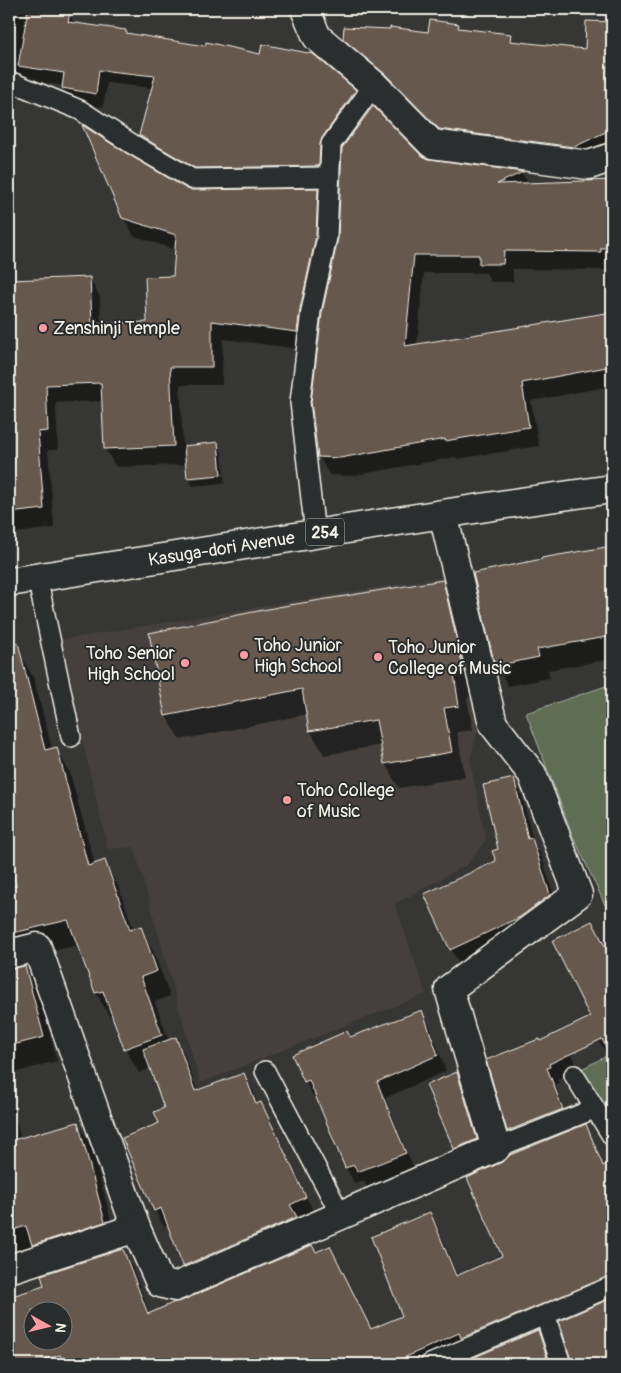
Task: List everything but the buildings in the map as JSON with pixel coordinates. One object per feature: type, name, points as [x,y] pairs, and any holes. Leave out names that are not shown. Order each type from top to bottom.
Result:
[{"type":"main road","points":[[305,9],[317,37],[374,85],[432,144],[589,165],[612,157]]},
{"type":"main road","name":"Kasuga-dori Avenue","points":[[9,582],[612,489]]},
{"type":"main road","points":[[9,954],[37,947],[136,1228],[160,1283],[175,1287],[496,1148],[449,989],[578,894],[532,774],[493,724],[443,514]]},
{"type":"main road","points":[[9,1269],[136,1228]]},
{"type":"lane","points":[[9,82],[80,110],[132,144],[192,179],[329,177]]},
{"type":"lane","points":[[315,534],[300,402],[311,311],[327,237],[331,144],[374,85]]},
{"type":"lane","points":[[38,577],[71,737]]},
{"type":"lane","points":[[265,1071],[341,1215]]},
{"type":"lane","points":[[574,1075],[612,1136]]},
{"type":"lane","points":[[496,1148],[594,1108]]},
{"type":"lane","points":[[430,1364],[612,1286]]},
{"type":"lane","points":[[545,1315],[561,1364]]},
{"type":"shaded area","name":"Toho College of Music","points":[[441,577],[478,730],[470,760],[486,840],[468,864],[395,904],[426,994],[200,1083],[134,847],[108,849],[59,640]]},
{"type":"green space","points":[[612,684],[612,920],[573,836],[526,713]]},
{"type":"green space","points":[[612,1053],[612,1123],[576,1072]]},
{"type":"place","name":"Zenshinji Temple","points":[[43,328]]},
{"type":"place","name":"Toho Junior High School","points":[[244,655]]},
{"type":"place","name":"Toho Junior College of Music","points":[[378,657]]},
{"type":"place","name":"Toho Senior High School","points":[[185,663]]},
{"type":"place","name":"Toho College of Music","points":[[287,800]]}]
